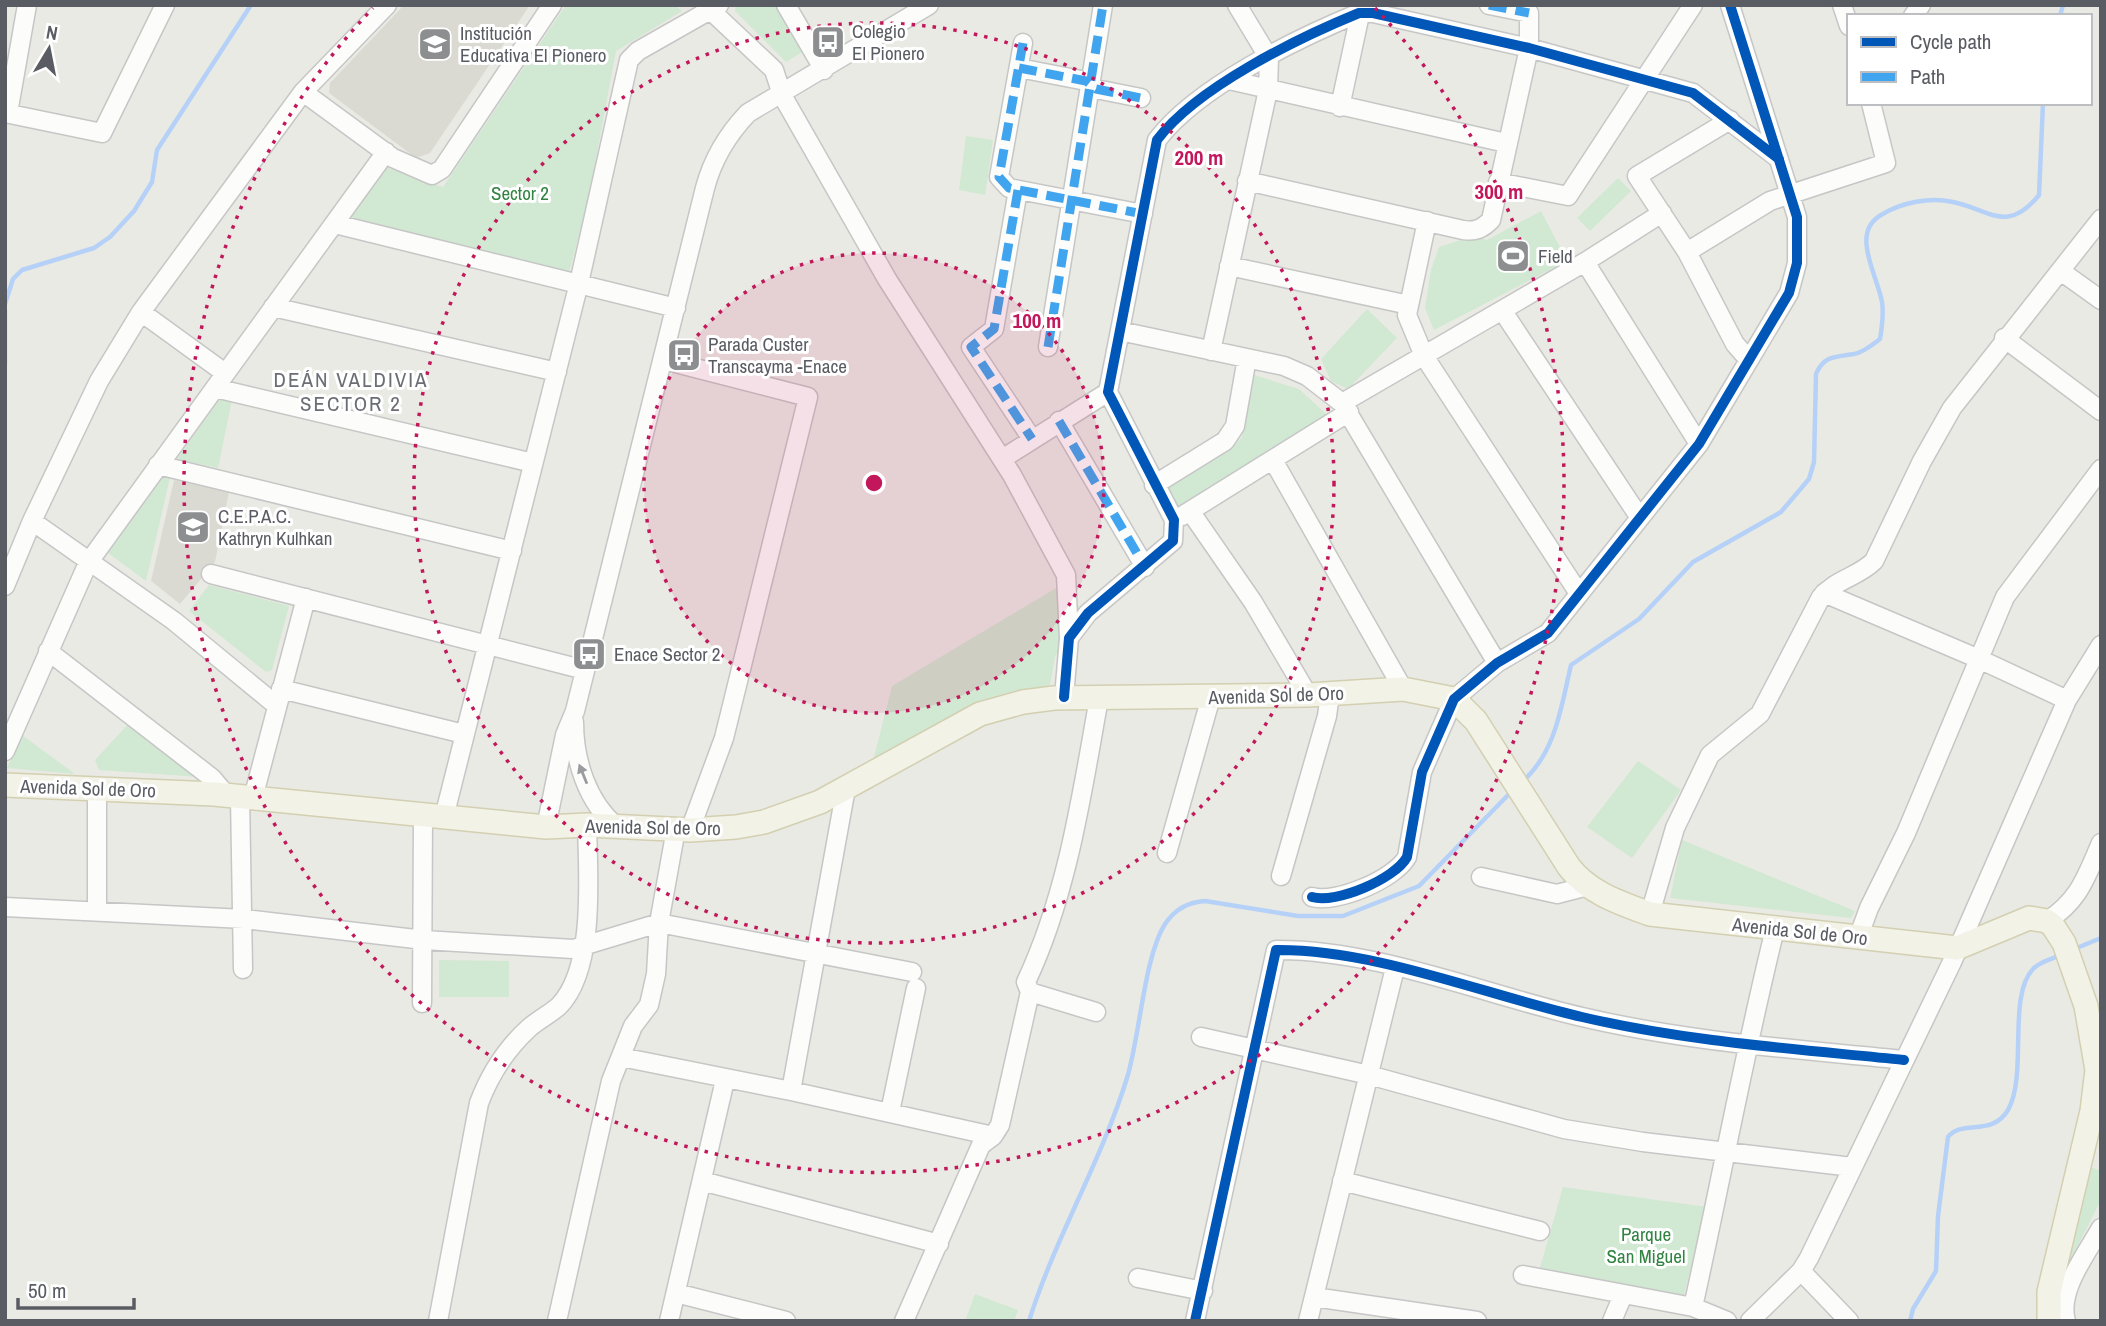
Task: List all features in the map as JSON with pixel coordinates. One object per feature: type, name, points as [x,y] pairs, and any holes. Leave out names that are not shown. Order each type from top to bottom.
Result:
[{"type":"main road","name":"Avenida Sol de Oro","points":[[5,785],[97,787],[240,797],[546,827],[587,825],[683,830],[736,827],[764,822],[820,802],[980,714],[1023,702],[1064,697],[1211,697],[1403,689],[1454,699],[1476,721],[1552,843],[1577,877],[1613,901],[1650,914],[1957,948],[2018,921],[2037,918],[2053,926]]},
{"type":"main road","points":[[2049,1321],[2049,1292],[2090,1123],[2099,1071],[2086,1006],[2053,926]]},
{"type":"street","points":[[27,5],[7,113],[102,133],[165,5]]},
{"type":"street","points":[[5,586],[32,521],[99,381],[141,312],[303,92],[387,5]]},
{"type":"street","points":[[303,92],[386,152],[420,172],[432,175],[442,169],[552,5]]},
{"type":"street","points":[[786,5],[824,70]]},
{"type":"street","points":[[546,827],[565,735],[575,712],[705,188],[715,159],[727,138],[748,113],[929,5]]},
{"type":"street","points":[[1048,346],[1103,5]]},
{"type":"street","points":[[1211,351],[1268,90],[1269,58],[1237,5]]},
{"type":"street","points":[[1247,181],[1472,231],[1485,226],[1490,220],[1529,48],[1529,13],[1489,5]]},
{"type":"street","points":[[1498,182],[1568,196],[1693,5]]},
{"type":"street","points":[[1312,897],[1328,900],[1382,879],[1402,866],[1407,857],[1422,772],[1454,699],[1497,663],[1548,633],[1578,592],[1699,444],[1789,293],[1794,279],[1798,232],[1790,194],[1730,5]]},
{"type":"street","points":[[422,1003],[434,817],[464,734],[512,551],[579,283],[629,60],[638,51],[711,7],[774,70],[782,95],[887,279],[1002,458],[1066,575],[1069,638],[1064,697]]},
{"type":"street","points":[[1340,107],[1361,9]]},
{"type":"street","points":[[1282,876],[1319,694],[1253,602],[1154,485],[1108,392],[1157,140],[1170,122],[1260,60],[1269,58],[1361,9],[1529,48],[1693,93],[1779,159]]},
{"type":"street","points":[[1023,43],[999,177],[1009,188],[1143,214]]},
{"type":"street","points":[[1020,68],[1141,98]]},
{"type":"street","points":[[1229,80],[1506,143]]},
{"type":"street","points":[[1687,252],[1770,201],[1886,163],[1872,105]]},
{"type":"street","points":[[1730,120],[1637,176],[1687,252],[1735,344],[1749,360]]},
{"type":"street","points":[[5,751],[88,563],[386,152]]},
{"type":"street","points":[[1018,190],[994,329],[971,347],[1032,439]]},
{"type":"street","points":[[1069,638],[1100,602],[1173,541],[1182,516],[1273,460],[1424,356],[1585,262],[1662,213]]},
{"type":"street","points":[[1650,914],[1675,828],[1710,755],[1760,714],[1824,593],[1832,585],[1864,571],[1874,561],[1922,461],[1952,408],[2004,338],[2062,272],[2101,219]]},
{"type":"street","points":[[1427,221],[1409,305],[1412,330],[1424,356],[1578,592]]},
{"type":"street","points":[[335,224],[676,308]]},
{"type":"street","points":[[1585,262],[1699,444]]},
{"type":"street","points":[[1229,267],[1409,305]]},
{"type":"street","points":[[2062,272],[2101,300]]},
{"type":"street","points":[[273,307],[557,372]]},
{"type":"street","points":[[1502,310],[1640,518]]},
{"type":"street","points":[[141,312],[220,381],[533,463]]},
{"type":"street","points":[[1120,331],[1284,366],[1307,376],[1345,408],[1497,663]]},
{"type":"street","points":[[2004,338],[2101,411]]},
{"type":"street","points":[[1154,485],[1226,441],[1235,426],[1247,358]]},
{"type":"street","points":[[556,1321],[611,1081],[634,1026],[649,1005],[656,974],[659,923],[683,830],[724,738],[808,397],[664,360]]},
{"type":"street","points":[[1002,458],[1108,392]]},
{"type":"street","points":[[1059,421],[1145,567]]},
{"type":"street","points":[[1273,460],[1403,689]]},
{"type":"street","points":[[158,465],[512,551]]},
{"type":"street","points":[[1858,938],[1869,908],[1906,833],[2005,597],[2101,469]]},
{"type":"street","points":[[32,521],[278,697],[464,734]]},
{"type":"street","points":[[211,574],[584,670]]},
{"type":"street","points":[[1824,593],[1979,659],[2067,701]]},
{"type":"street","points":[[243,969],[240,797],[278,697],[306,598]]},
{"type":"street","points":[[1750,1321],[1801,1271],[1957,948],[2067,701],[2101,645]]},
{"type":"street","points":[[48,651],[240,797]]},
{"type":"street","points":[[1167,853],[1211,697]]},
{"type":"street","points":[[904,1321],[981,1145],[993,1136],[999,1125],[1030,992],[1026,982],[1052,917],[1079,809],[1099,698]]},
{"type":"street","points":[[575,712],[575,741],[581,770],[599,808],[617,827]]},
{"type":"street","points":[[97,787],[97,909]]},
{"type":"street","points":[[792,1091],[846,788]]},
{"type":"street","points":[[438,1321],[477,1115],[488,1080],[505,1055],[530,1027],[560,1005],[586,946],[587,825]]},
{"type":"street","points":[[2053,926],[2081,889],[2101,843]]},
{"type":"street","points":[[1481,877],[1557,894],[1588,886]]},
{"type":"street","points":[[5,906],[244,919],[424,940],[573,949],[659,923],[817,953],[914,980],[890,1112]]},
{"type":"street","points":[[1701,1313],[1746,1044],[1775,929]]},
{"type":"street","points":[[1195,1321],[1276,950],[1335,955],[1395,968],[1583,1017],[1746,1044],[1904,1060]]},
{"type":"street","points":[[1308,1321],[1395,968]]},
{"type":"street","points":[[1030,992],[1096,1012]]},
{"type":"street","points":[[1201,1037],[1369,1075],[1448,1100],[1564,1129],[1643,1142],[1852,1167]]},
{"type":"street","points":[[621,1058],[792,1091],[993,1136]]},
{"type":"street","points":[[670,1321],[725,1080]]},
{"type":"street","points":[[702,1181],[939,1244]]},
{"type":"street","points":[[1342,1181],[1540,1231]]},
{"type":"street","points":[[2066,1321],[2063,1312],[2067,1296],[2101,1228]]},
{"type":"street","points":[[1801,1271],[1849,1321]]},
{"type":"street","points":[[1523,1275],[1623,1295],[1727,1321]]},
{"type":"street","points":[[1138,1278],[1203,1291]]},
{"type":"street","points":[[676,1293],[786,1321]]},
{"type":"street","points":[[1612,1321],[1623,1295]]},
{"type":"street","points":[[1314,1297],[1385,1315],[1477,1321]]},
{"type":"shaded area","name":"Institución Educativa El Pionero","points":[[404,5],[530,5],[430,153],[416,158],[329,93],[330,83]]},
{"type":"shaded area","name":"C.E.P.A.C. Kathryn Kulhkan","points":[[174,480],[229,492],[215,562],[180,604],[151,581]]},
{"type":"green space","name":"Sector 2","points":[[566,5],[674,5],[682,11],[616,51],[589,196],[569,273],[353,219],[351,215],[385,167],[443,187]]},
{"type":"green space","points":[[736,5],[776,5],[804,51],[786,62],[735,11]]},
{"type":"green space","points":[[966,136],[993,140],[985,195],[959,190]]},
{"type":"green space","points":[[1618,178],[1631,191],[1590,231],[1577,218]]},
{"type":"green space","points":[[1541,211],[1567,261],[1434,330],[1425,308],[1431,270],[1439,247],[1473,236],[1487,240]]},
{"type":"green space","points":[[1367,309],[1397,338],[1348,389],[1331,381],[1321,359]]},
{"type":"green space","points":[[1251,374],[1299,389],[1327,415],[1179,507],[1167,486],[1232,448],[1242,437]]},
{"type":"green space","points":[[221,397],[232,400],[218,468],[177,459]]},
{"type":"green space","points":[[163,477],[170,478],[146,581],[108,553]]},
{"type":"green space","points":[[1063,584],[1084,613],[1055,657],[1050,685],[981,700],[873,761],[892,686]]},
{"type":"green space","points":[[209,585],[289,606],[272,670],[266,672],[189,611]]},
{"type":"green space","points":[[131,721],[200,777],[99,770],[95,760]]},
{"type":"green space","points":[[22,735],[75,774],[7,768]]},
{"type":"green space","points":[[1638,761],[1681,790],[1632,858],[1587,827]]},
{"type":"green space","points":[[1682,840],[1855,911],[1851,918],[1670,898]]},
{"type":"green space","points":[[439,960],[509,961],[509,997],[439,997]]},
{"type":"green space","points":[[2090,1167],[2101,1171],[2101,1200],[2067,1267]]},
{"type":"green space","name":"Parque San Miguel","points":[[1563,1187],[1707,1207],[1683,1298],[1538,1275]]},
{"type":"green space","points":[[975,1294],[1018,1310],[1014,1321],[965,1321]]},
{"type":"waterway","points":[[5,304],[13,279],[22,270],[94,248],[110,237],[134,211],[152,182],[157,150],[251,5]]},
{"type":"waterway","points":[[2061,14],[2063,5]]},
{"type":"waterway","points":[[1522,782],[1543,757],[1550,743],[1571,665],[1639,619],[1693,562],[1781,512],[1809,479],[1814,462],[1816,374],[1819,368],[1827,360],[1861,352],[1880,339],[1882,302],[1866,243],[1867,232],[1872,223],[1898,207],[1926,200],[1953,202],[2007,217],[2028,207],[2039,195],[2043,105]]},
{"type":"waterway","points":[[5,310],[5,365]]},
{"type":"waterway","points":[[1029,1321],[1127,1078],[1152,956],[1158,938],[1173,914],[1182,907],[1205,901],[1298,916],[1343,916],[1419,886],[1513,790]]},
{"type":"waterway","points":[[2072,950],[2101,938]]},
{"type":"waterway","points":[[1910,1321],[1913,1309],[1936,1271],[1938,1216],[1948,1137],[1961,1129],[1994,1123],[2008,1110],[2017,1077],[2019,1016],[2025,981],[2033,969],[2061,955]]},
{"type":"marked path","points":[[1048,347],[1103,5]]},
{"type":"marked path","points":[[1489,5],[1529,13]]},
{"type":"marked path","points":[[1023,43],[999,177],[1009,188],[1143,214]]},
{"type":"marked path","points":[[1019,68],[1086,81],[1096,89],[1141,98]]},
{"type":"marked path","points":[[1018,190],[994,329],[971,347],[1032,439]]},
{"type":"marked path","points":[[1059,421],[1145,567]]},
{"type":"cycle path","points":[[1312,897],[1335,897],[1364,888],[1390,874],[1407,857],[1422,772],[1454,699],[1497,663],[1548,633],[1699,444],[1789,293],[1797,263],[1797,217],[1730,5]]},
{"type":"cycle path","points":[[1064,697],[1069,638],[1088,613],[1173,541],[1174,520],[1108,392],[1157,140],[1197,101],[1279,50],[1359,13],[1373,13],[1529,48],[1693,93],[1779,159]]},
{"type":"cycle path","points":[[1195,1321],[1276,950],[1314,952],[1391,965],[1545,1008],[1622,1026],[1743,1044],[1904,1060]]},
{"type":"place","name":"Colegio El Pionero","points":[[828,42]]},
{"type":"place","name":"Institución Educativa El Pionero","points":[[435,44]]},
{"type":"place","name":"Field","points":[[1513,256]]},
{"type":"place","name":"Parada Custer Transcayma -Enace","points":[[684,355]]},
{"type":"place","name":"C.E.P.A.C. Kathryn Kulhkan","points":[[193,527]]},
{"type":"place","name":"Enace Sector 2","points":[[589,654]]},
{"type":"district","name":"DEÁN VALDIVIA SECTOR 2","points":[[351,391]]}]
